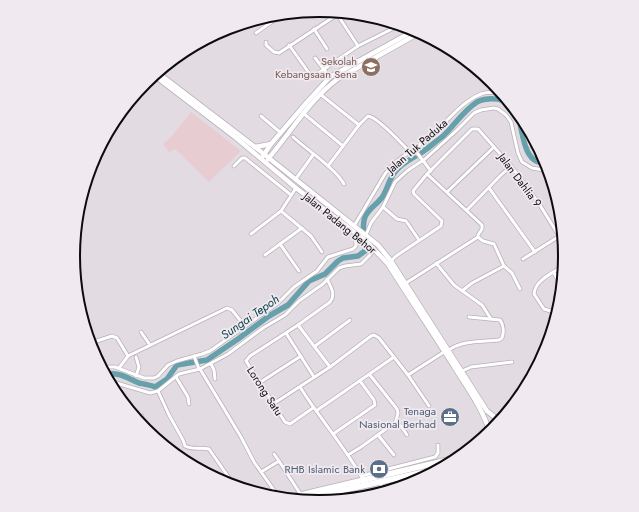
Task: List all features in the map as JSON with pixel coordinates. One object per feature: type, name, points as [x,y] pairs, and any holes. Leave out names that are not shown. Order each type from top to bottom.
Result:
[{"type":"highway","points":[[312,495],[363,481],[410,466],[442,461]]},
{"type":"highway","points":[[363,481],[383,481],[419,473]]},
{"type":"main road","points":[[261,159],[271,144],[330,77],[408,34]]},
{"type":"main road","points":[[266,162],[320,94],[339,78],[414,36]]},
{"type":"main road","name":"Jalan Padang Behor","points":[[162,76],[255,146],[356,230],[374,249],[390,262],[446,351],[462,371],[487,411],[495,418]]},
{"type":"main road","name":"Jalan Padang Behor","points":[[159,79],[235,137],[296,188],[356,230],[366,235],[378,245],[406,283],[481,411],[488,425]]},
{"type":"main road","points":[[255,146],[271,144]]},
{"type":"main road","points":[[275,163],[278,148]]},
{"type":"street","points":[[266,42],[266,45],[276,53],[332,18]]},
{"type":"street","points":[[341,18],[358,46]]},
{"type":"street","points":[[256,33],[271,22]]},
{"type":"street","points":[[314,29],[327,49]]},
{"type":"street","points":[[289,46],[311,76],[314,76],[358,46],[392,29]]},
{"type":"street","points":[[315,58],[330,77]]},
{"type":"street","name":"Jalan Tuk Paduka","points":[[244,325],[278,303],[294,287],[316,271],[328,257],[353,249],[356,246],[356,230],[387,171],[428,139],[455,112],[473,98],[483,93],[494,93]]},
{"type":"street","points":[[320,94],[358,125]]},
{"type":"street","points":[[366,235],[371,222],[383,206],[395,182],[407,171],[423,161],[474,113],[481,110],[490,107],[502,111],[511,122],[518,153],[522,162],[532,168],[542,170]]},
{"type":"street","points":[[304,113],[343,146]]},
{"type":"street","points":[[260,116],[281,133]]},
{"type":"street","points":[[328,166],[358,125],[368,116],[389,131],[410,152]]},
{"type":"street","name":"Jalan Dahlia 9","points":[[430,171],[472,129],[476,128],[512,166],[557,230]]},
{"type":"street","points":[[292,137],[328,166],[342,179],[344,184]]},
{"type":"street","points":[[447,192],[494,147]]},
{"type":"street","points":[[390,262],[396,256],[441,226],[442,221],[414,194],[413,191],[430,171],[415,150]]},
{"type":"street","points":[[295,180],[313,155]]},
{"type":"street","points":[[234,166],[242,158],[245,158],[291,196]]},
{"type":"street","points":[[467,210],[512,166]]},
{"type":"street","points":[[406,283],[478,237],[479,232],[482,229],[482,225],[467,210],[427,174]]},
{"type":"street","points":[[251,234],[281,211],[296,188]]},
{"type":"street","points":[[489,188],[535,252]]},
{"type":"street","points":[[383,206],[397,219],[406,221],[420,240]]},
{"type":"street","points":[[281,211],[311,236],[322,252]]},
{"type":"street","points":[[265,255],[302,228]]},
{"type":"street","points":[[478,237],[483,241],[494,244],[504,266],[512,273],[520,289]]},
{"type":"street","points":[[523,259],[558,237]]},
{"type":"street","points":[[280,244],[300,272]]},
{"type":"street","points":[[118,383],[150,393],[158,391],[183,373],[211,364],[234,350],[262,328],[285,315],[302,298],[323,284],[339,268],[361,264],[374,249]]},
{"type":"street","points":[[436,264],[454,285],[482,305],[491,319]]},
{"type":"street","points":[[462,291],[472,283],[504,266]]},
{"type":"street","points":[[552,311],[544,308],[534,294],[534,291],[537,284],[558,270]]},
{"type":"street","points":[[554,273],[557,278]]},
{"type":"street","name":"Lorong Satu","points":[[313,408],[288,424],[285,422],[259,383],[246,359],[330,302],[333,299],[333,294],[327,279]]},
{"type":"street","points":[[108,366],[119,368],[136,376],[147,379],[154,378],[171,363],[208,352],[244,325],[232,310],[227,308],[128,356],[119,368]]},
{"type":"street","points":[[408,375],[455,346],[499,340],[502,338],[502,322],[496,319],[469,317]]},
{"type":"street","points":[[315,346],[350,320]]},
{"type":"street","points":[[298,325],[330,366]]},
{"type":"street","points":[[141,332],[150,345]]},
{"type":"street","points":[[286,333],[314,377]]},
{"type":"street","points":[[97,341],[114,336],[128,356]]},
{"type":"street","points":[[273,404],[300,387],[371,336],[376,336],[408,375],[429,406]]},
{"type":"street","points":[[259,383],[300,356]]},
{"type":"street","points":[[136,357],[139,367],[136,376]]},
{"type":"street","points":[[194,357],[198,368],[261,472],[274,490]]},
{"type":"street","points":[[316,412],[394,357]]},
{"type":"street","points":[[462,371],[470,367],[512,362]]},
{"type":"street","points":[[211,364],[214,370],[215,379]]},
{"type":"street","points":[[370,374],[397,410],[398,413],[396,424]]},
{"type":"street","points":[[176,377],[188,397],[189,404]]},
{"type":"street","points":[[333,434],[376,405],[376,402],[360,381]]},
{"type":"street","points":[[300,387],[313,408],[348,455],[363,481]]},
{"type":"street","points":[[158,391],[185,446],[188,448],[209,449],[229,477]]},
{"type":"street","points":[[348,455],[378,435],[387,427],[396,424],[401,426],[407,435]]},
{"type":"street","points":[[378,435],[394,455]]},
{"type":"street","points":[[410,466],[435,458],[438,453],[438,445]]},
{"type":"street","points":[[274,454],[301,494]]},
{"type":"street","points":[[261,472],[279,461]]},
{"type":"street","points":[[381,487],[383,481]]},
{"type":"shaded area","points":[[191,112],[241,151],[209,182],[175,149],[169,152],[163,144],[171,137]]},
{"type":"waterway","name":"Sungai Tepoh","points":[[112,374],[120,375],[139,383],[155,387],[167,379],[177,365],[207,360],[269,316],[288,305],[309,281],[325,274],[338,261],[343,258],[358,256],[365,251],[363,229],[365,217],[383,196],[398,168],[442,137],[467,110],[477,102],[493,99],[500,100]]},
{"type":"waterway","name":"Sungai Tepoh","points":[[521,127],[529,155],[539,162]]},
{"type":"place","name":"Sekolah Kebangsaan Sena","points":[[371,67]]},
{"type":"place","name":"Tenaga Nasional Berhad","points":[[450,417]]},
{"type":"place","name":"RHB Islamic Bank","points":[[379,469]]}]
